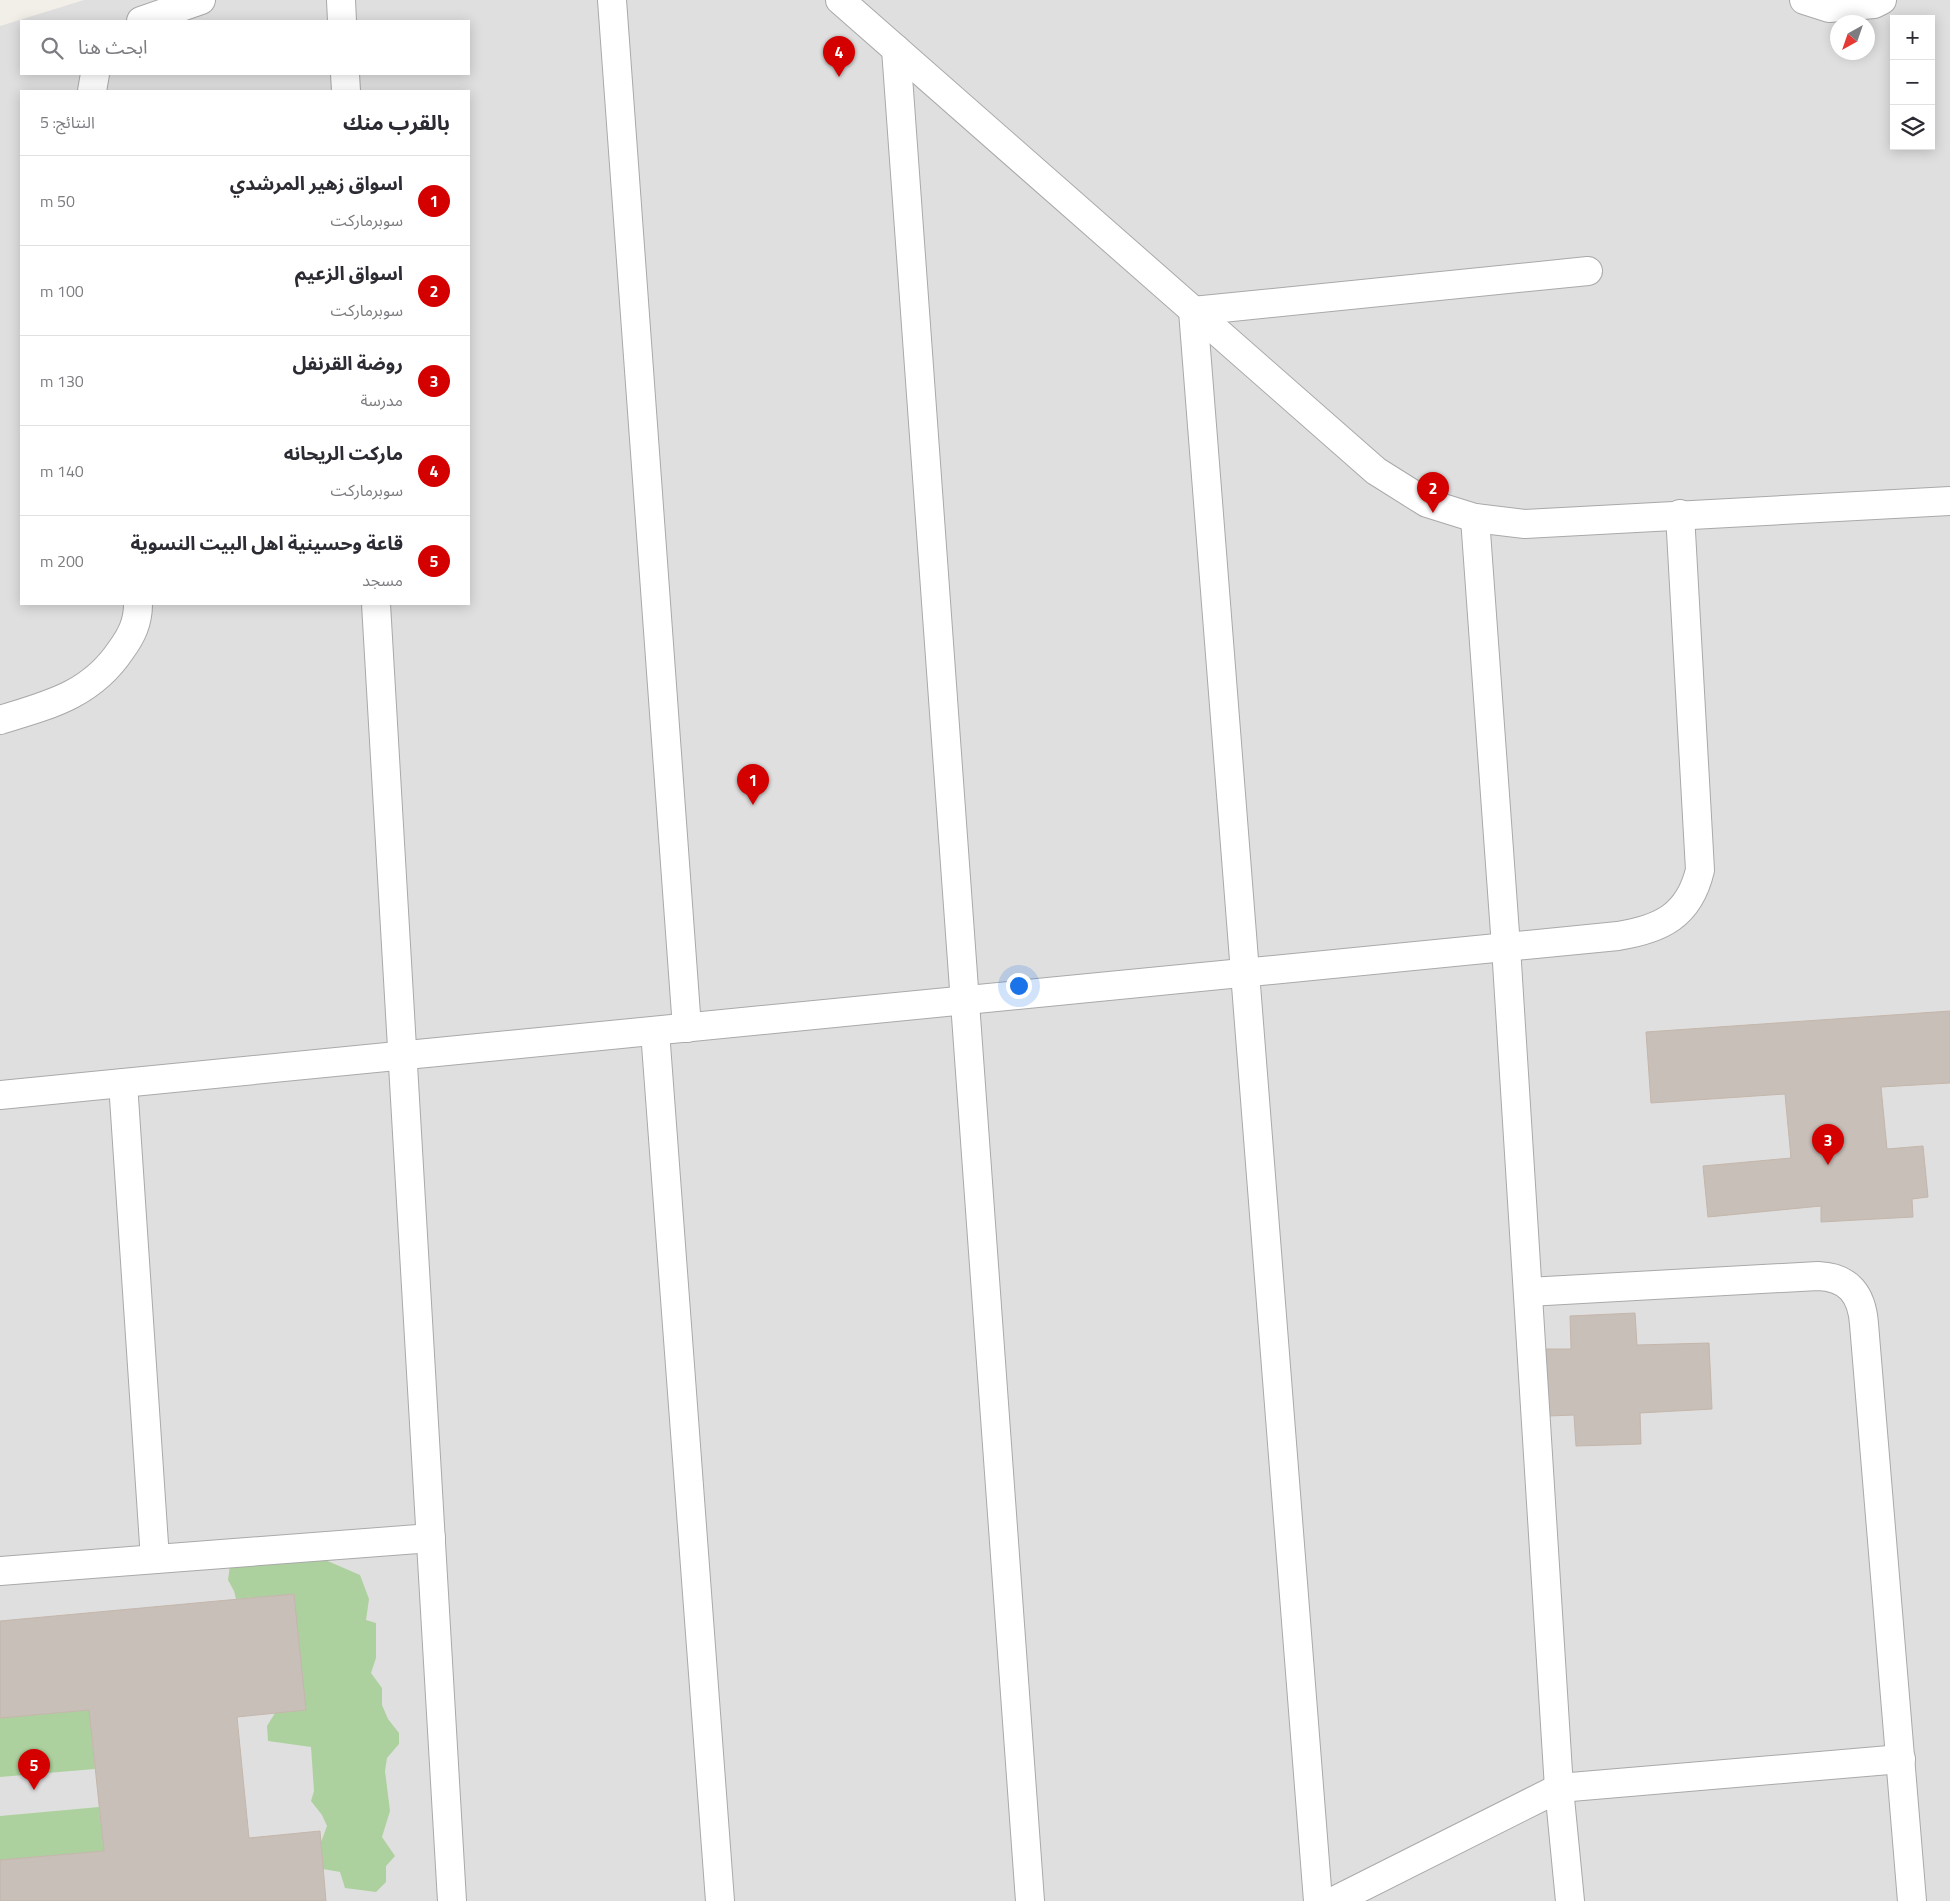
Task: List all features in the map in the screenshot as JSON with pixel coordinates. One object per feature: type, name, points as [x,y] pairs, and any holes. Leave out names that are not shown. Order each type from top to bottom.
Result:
[{"type":"street","points":[[144,20],[201,0]]},
{"type":"street","points":[[340,0],[342,20]]},
{"type":"street","points":[[612,0],[687,1028]]},
{"type":"street","points":[[840,0],[1376,471],[1427,503],[1475,518],[1525,524],[1680,514],[1950,501]]},
{"type":"street","points":[[1804,0],[1830,8],[1874,4],[1882,0]]},
{"type":"street","points":[[896,49],[1030,1901]]},
{"type":"street","points":[[92,90],[95,75]]},
{"type":"street","points":[[345,75],[346,90]]},
{"type":"street","points":[[1194,311],[1588,271]]},
{"type":"street","points":[[1194,311],[1318,1901]]},
{"type":"street","points":[[0,1095],[1618,936],[1643,932],[1658,927],[1672,918],[1687,900],[1696,885],[1700,870],[1680,514]]},
{"type":"street","points":[[1475,518],[1506,947],[1558,1788],[1570,1901]]},
{"type":"street","points":[[0,720],[52,704],[76,693],[100,676],[132,635],[138,614],[138,605]]},
{"type":"street","points":[[376,605],[452,1901]]},
{"type":"street","points":[[655,1031],[720,1901]]},
{"type":"street","points":[[123,1083],[155,1559]]},
{"type":"street","points":[[1528,1292],[1818,1276],[1830,1276],[1838,1279],[1853,1290],[1863,1308],[1912,1901]]},
{"type":"street","points":[[0,1571],[431,1538]]},
{"type":"street","points":[[1334,1901],[1558,1788],[1901,1759]]},
{"type":"shaded area","points":[[84,0],[1950,0],[1950,1901],[0,1901],[0,26]]},
{"type":"green space","points":[[323,1559],[360,1575],[369,1599],[366,1620],[376,1623],[376,1658],[371,1673],[382,1688],[382,1705],[388,1719],[399,1733],[399,1744],[387,1758],[385,1771],[390,1811],[382,1837],[395,1856],[386,1866],[386,1882],[376,1892],[345,1888],[340,1872],[323,1869],[321,1842],[327,1826],[322,1815],[311,1801],[314,1791],[311,1747],[268,1741],[267,1726],[275,1713],[306,1710],[294,1594],[236,1599],[228,1580],[230,1565]]},
{"type":"green space","points":[[89,1710],[95,1769],[0,1777],[0,1718]]},
{"type":"green space","points":[[99,1807],[104,1851],[0,1860],[0,1816]]},
{"type":"building","points":[[1950,1011],[1950,1083],[1881,1087],[1887,1149],[1923,1146],[1928,1197],[1912,1199],[1913,1217],[1821,1222],[1821,1206],[1708,1217],[1703,1166],[1791,1158],[1785,1094],[1651,1103],[1646,1032]]},
{"type":"building","points":[[1635,1313],[1637,1345],[1709,1343],[1712,1409],[1640,1413],[1641,1444],[1576,1446],[1574,1415],[1549,1416],[1545,1349],[1571,1349],[1570,1316]]},
{"type":"building","points":[[294,1594],[306,1710],[237,1717],[249,1838],[320,1831],[326,1901],[0,1901],[0,1860],[104,1851],[89,1710],[0,1718],[0,1621]]},
{"type":"place","name":"ماركت الريحانه","points":[[839,77]]},
{"type":"place","name":"اسواق الزعيم","points":[[1433,513]]},
{"type":"place","name":"اسواق زهير المرشدي","points":[[753,805]]},
{"type":"place","name":"روضة القرنفل","points":[[1828,1165]]},
{"type":"place","name":"قاعة وحسينية اهل البيت النسوية","points":[[34,1790]]}]
